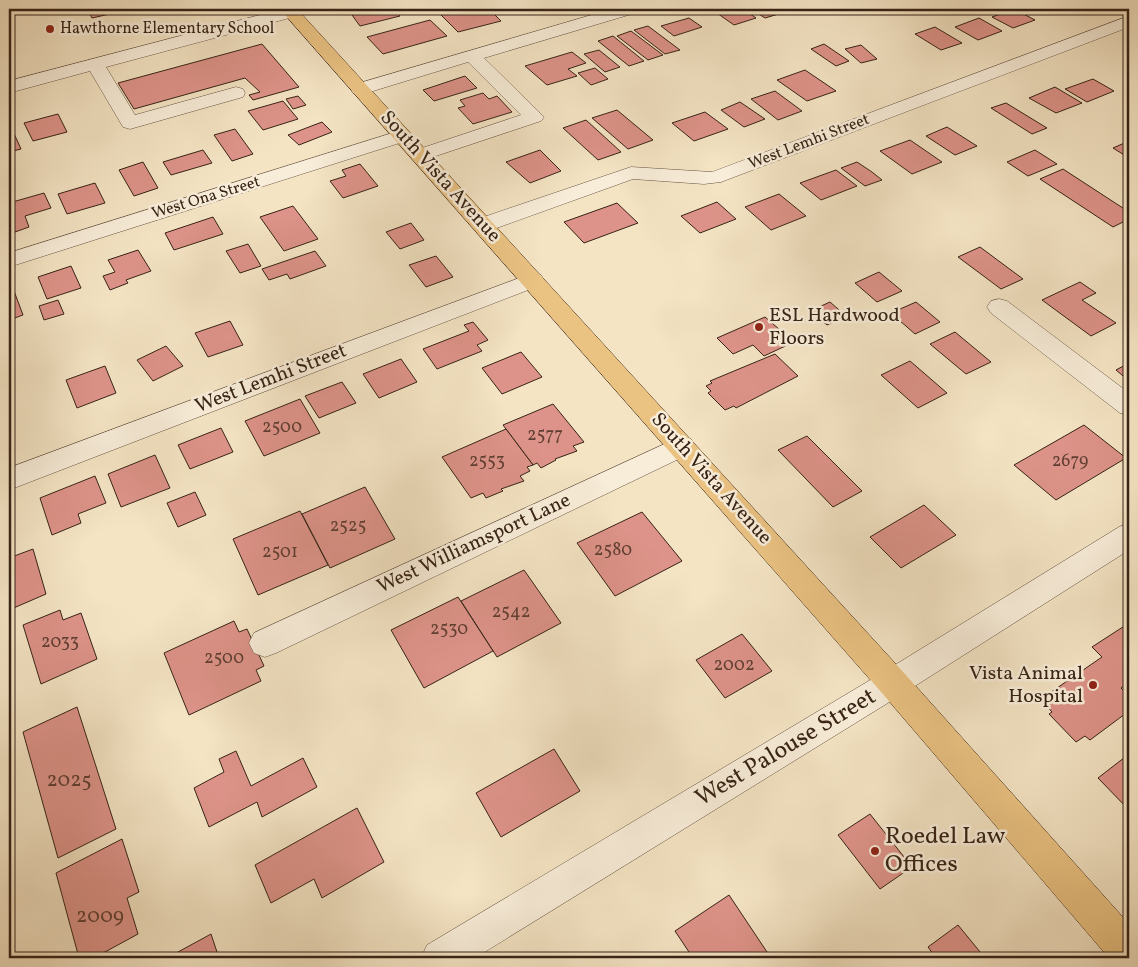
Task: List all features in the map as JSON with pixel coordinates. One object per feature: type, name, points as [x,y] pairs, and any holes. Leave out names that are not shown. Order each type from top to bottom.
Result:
[{"type":"main road","name":"South Vista Avenue","points":[[294,10],[360,89],[682,446],[1129,952]]},
{"type":"street","points":[[360,89],[629,9]]},
{"type":"street","points":[[9,88],[294,10]]},
{"type":"street","name":"West Lemhi Street","points":[[483,225],[631,172],[714,178],[1129,21]]},
{"type":"street","name":"West Ona Street","points":[[9,260],[411,146],[534,117],[472,56]]},
{"type":"street","points":[[94,64],[130,123],[236,93]]},
{"type":"street","name":"West Lemhi Street","points":[[9,479],[533,280]]},
{"type":"street","points":[[999,307],[1129,406]]},
{"type":"street","name":"West Williamsport Lane","points":[[266,642],[682,446]]},
{"type":"street","name":"West Palouse Street","points":[[440,958],[893,683],[1129,535]]},
{"type":"building","points":[[87,9],[132,9],[92,18]]},
{"type":"building","points":[[380,9],[394,9],[400,16],[360,26],[352,15]]},
{"type":"building","points":[[453,9],[459,14],[470,11],[468,9],[497,9],[490,10],[501,21],[458,32],[436,10]]},
{"type":"building","points":[[511,9],[535,9],[517,14]]},
{"type":"building","points":[[720,9],[743,9],[756,18],[734,25],[714,11]]},
{"type":"building","points":[[751,9],[791,9],[792,10],[765,18]]},
{"type":"building","points":[[1014,9],[1035,20],[1013,28],[992,17]]},
{"type":"building","points":[[1024,9],[1044,9],[1032,13]]},
{"type":"building","points":[[1044,9],[1066,9],[1053,13]]},
{"type":"building","points":[[689,18],[702,27],[674,36],[661,26]]},
{"type":"building","points":[[979,18],[1002,31],[978,40],[955,27]]},
{"type":"building","points":[[430,20],[447,36],[383,54],[367,37]]},
{"type":"building","points":[[648,26],[680,50],[665,54],[634,30]]},
{"type":"building","points":[[935,27],[962,43],[941,50],[915,34]]},
{"type":"building","points":[[631,31],[663,55],[648,60],[617,36]]},
{"type":"building","points":[[613,36],[644,61],[629,66],[598,41]]},
{"type":"building","points":[[262,44],[299,87],[253,100],[249,95],[260,92],[245,78],[134,109],[118,83]]},
{"type":"building","points":[[824,44],[849,61],[836,66],[811,49]]},
{"type":"building","points":[[861,45],[877,59],[861,63],[845,49]]},
{"type":"building","points":[[599,50],[620,67],[605,72],[584,54]]},
{"type":"building","points":[[572,52],[586,63],[568,69],[577,76],[547,85],[525,66]]},
{"type":"building","points":[[595,68],[608,79],[591,85],[578,73]]},
{"type":"building","points":[[805,70],[836,91],[807,101],[777,80]]},
{"type":"building","points":[[465,76],[477,88],[434,101],[423,90]]},
{"type":"building","points":[[1093,79],[1114,91],[1087,102],[1065,89]]},
{"type":"building","points":[[1055,87],[1082,103],[1056,113],[1029,98]]},
{"type":"building","points":[[775,91],[802,111],[778,120],[751,99]]},
{"type":"building","points":[[483,93],[489,99],[497,96],[512,112],[473,124],[458,108],[465,106],[460,100]]},
{"type":"building","points":[[298,96],[306,105],[293,109],[286,99]]},
{"type":"building","points":[[283,101],[298,119],[263,130],[248,111]]},
{"type":"building","points":[[740,102],[765,119],[744,127],[721,110]]},
{"type":"building","points":[[1006,103],[1047,128],[1032,134],[991,108]]},
{"type":"building","points":[[617,110],[653,140],[628,149],[592,118]]},
{"type":"building","points":[[705,112],[728,129],[694,141],[672,123]]},
{"type":"building","points":[[58,114],[67,132],[33,141],[24,123]]},
{"type":"building","points":[[586,120],[621,152],[598,160],[563,128]]},
{"type":"building","points":[[322,122],[332,132],[299,145],[288,135]]},
{"type":"building","points":[[9,127],[11,127],[21,149],[9,152]]},
{"type":"building","points":[[947,127],[977,146],[955,155],[926,136]]},
{"type":"building","points":[[235,129],[253,154],[232,161],[214,135]]},
{"type":"building","points":[[910,140],[942,162],[912,174],[880,151]]},
{"type":"building","points":[[1129,141],[1129,158],[1113,148]]},
{"type":"building","points":[[203,150],[212,163],[171,175],[163,162]]},
{"type":"building","points":[[540,150],[561,171],[530,183],[506,162]]},
{"type":"building","points":[[1035,150],[1057,164],[1028,176],[1007,162]]},
{"type":"building","points":[[143,162],[158,188],[134,196],[119,170]]},
{"type":"building","points":[[857,162],[882,180],[865,186],[841,168]]},
{"type":"building","points":[[360,164],[378,186],[343,198],[330,181],[346,176],[342,170]]},
{"type":"building","points":[[1063,169],[1129,212],[1129,219],[1113,227],[1040,179]]},
{"type":"building","points":[[836,170],[857,186],[821,200],[800,183]]},
{"type":"building","points":[[95,183],[105,203],[67,214],[58,194]]},
{"type":"building","points":[[44,193],[51,208],[25,216],[29,227],[15,232],[9,217],[9,203]]},
{"type":"building","points":[[779,194],[806,216],[771,230],[745,207]]},
{"type":"building","points":[[717,202],[736,219],[700,233],[681,216]]},
{"type":"building","points":[[617,203],[638,223],[584,243],[564,222]]},
{"type":"building","points":[[293,206],[318,239],[284,251],[260,217]]},
{"type":"building","points":[[213,217],[223,234],[174,250],[165,233]]},
{"type":"building","points":[[411,223],[424,240],[400,249],[386,232]]},
{"type":"building","points":[[248,244],[261,266],[240,273],[226,251]]},
{"type":"building","points":[[980,247],[1023,279],[1001,289],[958,257]]},
{"type":"building","points":[[138,250],[151,271],[126,280],[128,283],[110,290],[103,276],[115,272],[108,260]]},
{"type":"building","points":[[315,251],[326,266],[290,279],[287,274],[269,280],[262,269]]},
{"type":"building","points":[[436,256],[453,277],[426,287],[409,265]]},
{"type":"building","points":[[71,266],[81,288],[47,299],[38,277]]},
{"type":"building","points":[[879,272],[902,291],[877,302],[855,283]]},
{"type":"building","points":[[1080,282],[1096,293],[1082,300],[1116,323],[1091,336],[1042,300]]},
{"type":"building","points":[[14,291],[23,315],[9,320],[9,293]]},
{"type":"building","points":[[58,300],[64,314],[44,320],[39,306]]},
{"type":"building","points":[[830,302],[846,316],[827,325],[810,311]]},
{"type":"building","points":[[916,302],[940,322],[915,334],[891,313]]},
{"type":"building","name":"ESL Hardwood Floors","points":[[765,317],[794,342],[764,356],[753,345],[733,354],[717,338]]},
{"type":"building","points":[[230,321],[243,345],[208,357],[195,333]]},
{"type":"building","points":[[473,322],[488,340],[477,345],[482,351],[437,369],[423,349],[469,331],[464,325]]},
{"type":"building","points":[[955,332],[991,362],[966,374],[930,344]]},
{"type":"building","points":[[166,346],[183,366],[153,381],[137,360]]},
{"type":"building","points":[[521,352],[542,377],[502,394],[482,368]]},
{"type":"building","points":[[775,354],[798,376],[736,408],[734,406],[725,410],[708,393],[711,391],[706,386],[712,383],[710,381]]},
{"type":"building","points":[[401,359],[417,382],[379,398],[363,374]]},
{"type":"building","points":[[910,361],[947,393],[918,408],[881,375]]},
{"type":"building","points":[[1129,363],[1129,381],[1116,370]]},
{"type":"building","points":[[105,366],[116,393],[77,408],[66,380]]},
{"type":"building","points":[[342,382],[356,403],[319,418],[305,396]]},
{"type":"building","points":[[300,399],[320,433],[264,456],[245,421]]},
{"type":"building","points":[[553,404],[584,442],[573,446],[577,451],[555,459],[541,468],[537,463],[533,465],[503,425]]},
{"type":"building","points":[[1084,425],[1126,458],[1056,500],[1014,465]]},
{"type":"building","points":[[221,428],[233,452],[190,469],[178,445]]},
{"type":"building","points":[[506,429],[533,465],[527,467],[530,471],[520,476],[524,481],[501,489],[503,491],[486,498],[483,493],[471,498],[442,457]]},
{"type":"building","points":[[807,436],[862,491],[833,507],[778,450]]},
{"type":"building","points":[[155,455],[170,488],[121,507],[108,474]]},
{"type":"building","points":[[95,476],[106,503],[78,514],[81,523],[52,535],[40,498]]},
{"type":"building","points":[[365,487],[395,539],[330,568],[302,514]]},
{"type":"building","points":[[195,492],[206,515],[178,527],[167,503]]},
{"type":"building","points":[[924,505],[956,535],[901,568],[870,537]]},
{"type":"building","points":[[300,511],[328,565],[258,595],[233,539]]},
{"type":"building","points":[[642,512],[682,561],[615,596],[577,543]]},
{"type":"building","points":[[33,549],[46,594],[9,610],[9,558]]},
{"type":"building","points":[[524,570],[561,623],[497,657],[461,601]]},
{"type":"building","points":[[458,597],[493,651],[424,688],[391,630]]},
{"type":"building","points":[[60,610],[63,620],[81,613],[97,659],[41,684],[23,625]]},
{"type":"building","points":[[234,621],[239,632],[247,629],[264,666],[256,670],[261,681],[189,715],[164,653]]},
{"type":"building","name":"Vista Animal Hospital","points":[[1129,623],[1129,682],[1121,688],[1129,696],[1129,711],[1090,740],[1085,736],[1076,742],[1049,714],[1052,712],[1042,701],[1046,698],[1044,697],[1102,657],[1092,647]]},
{"type":"building","points":[[742,634],[772,671],[725,698],[696,660]]},
{"type":"building","points":[[77,707],[116,829],[58,858],[23,732]]},
{"type":"building","points":[[554,749],[580,791],[501,837],[476,793]]},
{"type":"building","points":[[236,751],[251,786],[303,758],[317,787],[262,817],[257,802],[209,827],[194,788],[224,772],[219,759]]},
{"type":"building","points":[[1129,754],[1129,810],[1098,778]]},
{"type":"building","points":[[357,808],[384,862],[322,898],[314,879],[271,903],[255,865]]},
{"type":"building","name":"Roedel Law Offices","points":[[870,814],[912,867],[880,889],[838,835]]},
{"type":"building","points":[[122,839],[139,892],[127,898],[138,934],[94,958],[79,958],[56,873]]},
{"type":"building","points":[[729,895],[771,958],[693,958],[675,931]]},
{"type":"building","points":[[958,925],[985,958],[936,958],[928,947]]},
{"type":"building","points":[[211,934],[219,958],[167,958]]},
{"type":"place","name":"Hawthorne Elementary School","points":[[50,29]]},
{"type":"place","name":"ESL Hardwood Floors","points":[[759,327]]},
{"type":"place","name":"Vista Animal Hospital","points":[[1093,685]]},
{"type":"place","name":"Roedel Law Offices","points":[[875,851]]}]
